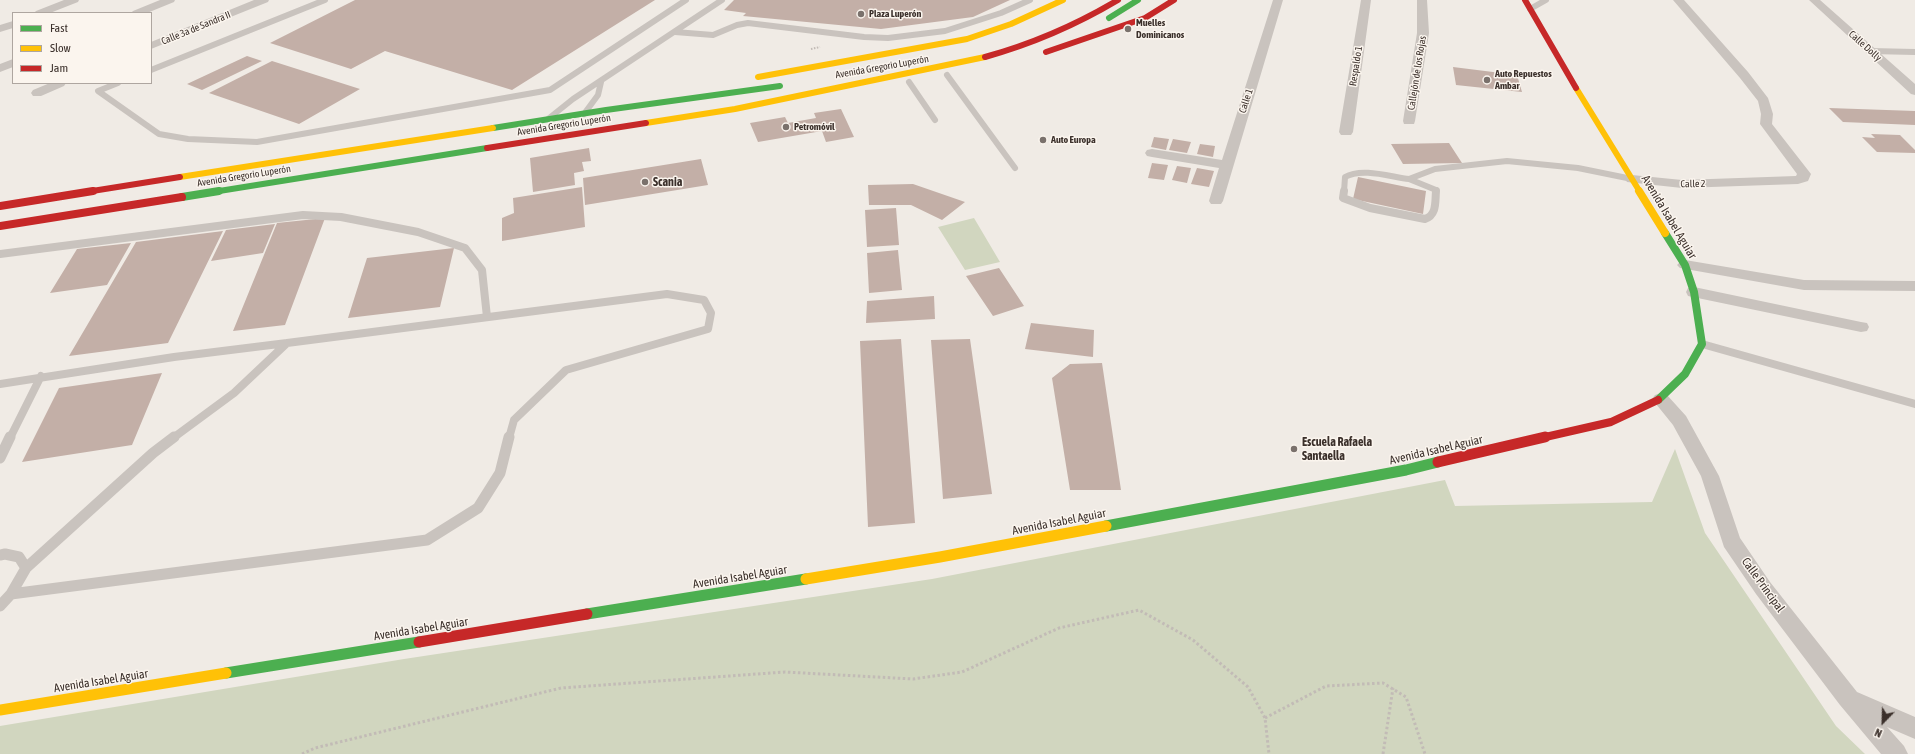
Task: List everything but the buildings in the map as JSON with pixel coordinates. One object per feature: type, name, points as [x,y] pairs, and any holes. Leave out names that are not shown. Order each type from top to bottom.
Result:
[{"type":"main road","points":[[749,79],[967,39],[1011,24],[1063,0]]},
{"type":"main road","name":"Avenida Gregorio Luperón","points":[[842,77],[952,57],[998,45],[1041,30],[1069,18],[1099,0]]},
{"type":"main road","name":"Avenida Gregorio Luperón","points":[[0,226],[734,109],[821,90],[961,64],[994,56],[1062,32],[1106,9],[1118,0]]},
{"type":"main road","points":[[1052,50],[1099,25],[1138,0]]},
{"type":"main road","points":[[1037,55],[1145,18],[1174,0]]},
{"type":"main road","name":"Avenida Isabel Aguiar","points":[[0,710],[940,557],[1188,511],[1406,470],[1603,423],[1661,399],[1685,374],[1702,344],[1694,292],[1685,265],[1632,178],[1598,126],[1525,0]]},
{"type":"main road","points":[[734,109],[944,76]]},
{"type":"main road","name":"Avenida Gregorio Luperón","points":[[0,206],[606,110],[788,84]]},
{"type":"main road","points":[[606,110],[711,86]]},
{"type":"street","points":[[43,12],[74,0]]},
{"type":"street","points":[[140,12],[170,0]]},
{"type":"street","name":"Calle 3a de Sandra II","points":[[152,46],[264,0]]},
{"type":"street","name":"Calle 1","points":[[1216,201],[1278,0]]},
{"type":"street","name":"Respaldo 1","points":[[1346,132],[1366,0]]},
{"type":"street","name":"Callejón de los Rojas","points":[[1409,121],[1423,34],[1422,0]]},
{"type":"street","name":"Calle 2","points":[[1632,178],[1682,184],[1798,180],[1803,178],[1804,174],[1766,124],[1767,114],[1764,101],[1744,75],[1678,0]]},
{"type":"street","name":"Calle Dolly","points":[[1814,0],[1915,91]]},
{"type":"street","points":[[0,28],[12,24]]},
{"type":"street","points":[[0,68],[12,63]]},
{"type":"street","points":[[1899,77],[1915,77]]},
{"type":"street","points":[[37,93],[58,84]]},
{"type":"street","points":[[1152,152],[1226,165]]},
{"type":"street","points":[[1685,265],[1804,285],[1915,286]]},
{"type":"street","points":[[1694,292],[1861,327]]},
{"type":"street","name":"Calle Principal","points":[[1661,399],[1680,421],[1710,476],[1731,542],[1763,588],[1848,698],[1896,754]]},
{"type":"street","points":[[1848,698],[1915,728]]},
{"type":"lane","points":[[152,70],[325,0]]},
{"type":"lane","points":[[116,84],[98,91],[159,134],[188,139],[257,142],[550,90],[686,0]]},
{"type":"lane","points":[[548,119],[573,99],[601,82],[722,0]]},
{"type":"lane","points":[[675,32],[713,35],[748,22],[864,37],[888,38],[944,31],[1001,13],[1030,0]]},
{"type":"lane","points":[[1530,9],[1544,0]]},
{"type":"lane","points":[[1870,51],[1915,52]]},
{"type":"lane","points":[[944,76],[1015,168]]},
{"type":"lane","points":[[584,114],[598,95],[601,82]]},
{"type":"lane","points":[[910,82],[935,120]]},
{"type":"lane","name":"Calle 2","points":[[1409,179],[1427,185],[1436,190],[1434,214],[1430,218],[1425,219],[1348,201],[1343,198],[1345,177],[1350,174],[1365,173],[1409,179],[1434,170],[1507,161],[1578,168],[1632,178]]},
{"type":"lane","points":[[0,254],[303,215],[341,216],[418,232],[465,248],[482,270],[487,317]]},
{"type":"lane","points":[[0,384],[41,376],[174,357],[667,294],[704,300],[711,313],[708,329],[566,370],[514,420],[500,473],[478,508],[426,540],[55,586],[11,594]]},
{"type":"lane","points":[[0,606],[11,594],[26,568],[153,453],[234,393],[287,343]]},
{"type":"lane","points":[[1702,344],[1915,404]]},
{"type":"lane","points":[[0,458],[41,376]]},
{"type":"lane","points":[[0,555],[5,554],[19,557],[26,568]]},
{"type":"path","points":[[302,754],[315,748],[561,688],[785,672],[913,679],[962,672],[1060,628],[1139,610],[1193,640],[1248,687],[1265,718],[1269,754]]},
{"type":"path","points":[[1265,718],[1326,686],[1383,683],[1406,697],[1425,754]]},
{"type":"path","points":[[1383,754],[1393,688]]},
{"type":"green space","points":[[974,218],[1000,262],[965,270],[938,227]]},
{"type":"green space","points":[[1675,449],[1705,533],[1836,726],[1865,754],[0,754],[0,726],[404,659],[932,579],[1445,480],[1455,506],[1652,502]]},
{"type":"traffic: fast","points":[[1109,18],[1138,0]]},
{"type":"traffic: fast","points":[[493,128],[606,110],[780,86]]},
{"type":"traffic: fast","points":[[182,197],[487,148]]},
{"type":"traffic: fast","points":[[1658,400],[1685,374],[1702,344],[1694,292],[1685,265],[1665,233]]},
{"type":"traffic: fast","points":[[1106,526],[1406,470],[1438,462]]},
{"type":"traffic: fast","points":[[587,614],[806,579]]},
{"type":"traffic: fast","points":[[226,673],[419,642]]},
{"type":"traffic: slow","points":[[758,77],[967,39],[1011,24],[1063,0]]},
{"type":"traffic: slow","points":[[646,123],[735,109],[985,57]]},
{"type":"traffic: slow","points":[[1576,88],[1665,233]]},
{"type":"traffic: slow","points":[[180,177],[493,128]]},
{"type":"traffic: slow","points":[[806,579],[940,557],[1106,526]]},
{"type":"traffic: slow","points":[[0,710],[226,673]]},
{"type":"traffic: jam","points":[[985,57],[1020,47],[1054,34],[1118,0]]},
{"type":"traffic: jam","points":[[1046,52],[1145,18],[1174,0]]},
{"type":"traffic: jam","points":[[1525,0],[1576,88]]},
{"type":"traffic: jam","points":[[487,148],[646,123]]},
{"type":"traffic: jam","points":[[0,206],[180,177]]},
{"type":"traffic: jam","points":[[0,226],[182,197]]},
{"type":"traffic: jam","points":[[1438,462],[1611,422],[1658,400]]},
{"type":"traffic: jam","points":[[419,642],[587,614]]},
{"type":"place","name":"Plaza Luperón","points":[[861,14]]},
{"type":"place","name":"Muelles Dominicanos","points":[[1128,29]]},
{"type":"place","name":"Auto Repuestos Ambar","points":[[1487,80]]},
{"type":"place","name":"Petromóvil","points":[[786,127]]},
{"type":"place","name":"Auto Europa","points":[[1043,140]]},
{"type":"place","name":"Scania","points":[[645,182]]},
{"type":"place","name":"Escuela Rafaela Santaella","points":[[1294,449]]}]
